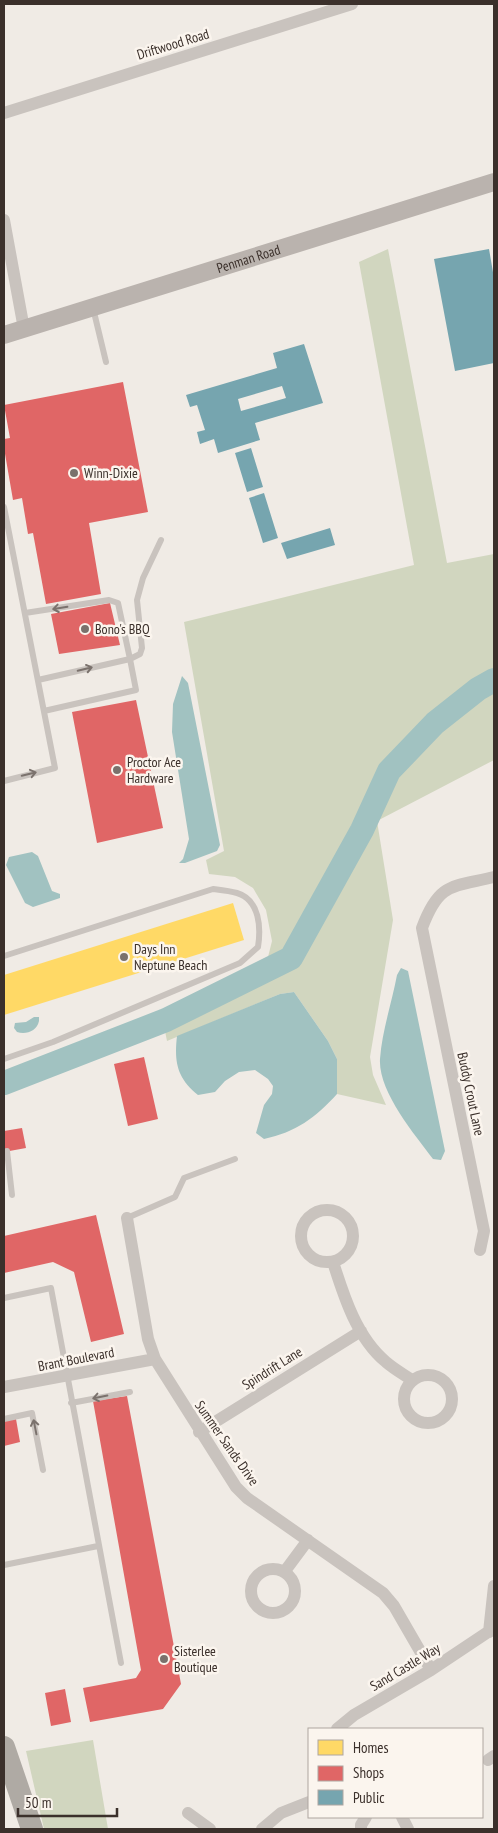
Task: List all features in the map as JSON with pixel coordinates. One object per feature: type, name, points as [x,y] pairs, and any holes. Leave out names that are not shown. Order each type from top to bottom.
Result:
[{"type":"highway","points":[[4,1748],[19,1829]]},
{"type":"highway","points":[[4,1748],[32,1829]]},
{"type":"street","name":"Driftwood Road","points":[[4,113],[352,4]]},
{"type":"street","name":"Penman Road","points":[[4,335],[494,182]]},
{"type":"street","points":[[4,220],[24,329]]},
{"type":"street","name":"Buddy Crout Lane","points":[[480,1250],[484,1231],[422,928],[430,906],[441,893],[461,882],[494,877]]},
{"type":"street","points":[[331,1209],[347,1218],[354,1235],[349,1252],[333,1262],[315,1260],[303,1246],[302,1228],[313,1213],[331,1209]]},
{"type":"street","name":"Summer Sands Drive","points":[[127,1218],[148,1339],[154,1360],[199,1432],[236,1487],[247,1498],[383,1592],[394,1606],[431,1670]]},
{"type":"street","points":[[333,1262],[344,1297],[361,1331],[385,1361],[412,1380]]},
{"type":"street","name":"Spindrift Lane","points":[[199,1432],[361,1331]]},
{"type":"street","name":"Brant Boulevard","points":[[4,1387],[154,1360]]},
{"type":"street","points":[[285,1572],[308,1540]]},
{"type":"street","name":"Sand Castle Way","points":[[338,1728],[354,1715],[431,1670],[492,1630],[494,1586]]},
{"type":"street","points":[[262,1829],[281,1813],[308,1802]]},
{"type":"street","points":[[188,1813],[210,1829]]},
{"type":"lane","points":[[93,307],[106,362]]},
{"type":"lane","points":[[4,507],[55,768],[4,781]]},
{"type":"lane","points":[[38,680],[130,659],[141,652],[137,600],[143,578],[161,540]]},
{"type":"lane","points":[[24,614],[109,600],[115,601],[118,603],[130,659],[136,690],[44,711]]},
{"type":"lane","points":[[4,956],[213,889],[239,893],[256,908],[260,931],[258,948],[240,963],[53,1042],[4,1059]]},
{"type":"lane","points":[[7,1151],[12,1194]]},
{"type":"lane","points":[[127,1218],[175,1197],[184,1178],[235,1159]]},
{"type":"lane","points":[[4,1298],[50,1288],[121,1663]]},
{"type":"lane","points":[[71,1403],[130,1392]]},
{"type":"lane","points":[[4,1418],[32,1413],[44,1470]]},
{"type":"lane","points":[[4,1565],[98,1546]]},
{"type":"green space","points":[[388,249],[447,563],[494,554],[494,760],[377,821],[393,920],[370,1057],[373,1075],[386,1105],[337,1094],[337,1059],[328,1041],[294,992],[280,994],[167,1041],[162,1016],[266,965],[272,941],[266,910],[253,888],[235,877],[209,874],[206,860],[224,851],[184,622],[414,565],[359,262]]},
{"type":"green space","points":[[93,1740],[108,1829],[44,1829],[26,1751]]},
{"type":"water","points":[[182,676],[188,683],[220,845],[217,851],[185,863],[179,863],[183,859],[189,839],[172,732],[173,704]]},
{"type":"water","points":[[32,852],[38,856],[52,891],[60,894],[60,898],[33,907],[25,903],[6,865],[9,857]]},
{"type":"water","points":[[401,968],[408,971],[445,1151],[441,1160],[433,1159],[407,1125],[391,1098],[381,1071],[380,1059],[383,1038],[397,975]]},
{"type":"water","points":[[294,992],[328,1041],[337,1059],[337,1094],[304,1123],[286,1132],[264,1139],[256,1133],[264,1105],[272,1094],[273,1086],[268,1079],[255,1070],[239,1072],[225,1081],[215,1092],[198,1095],[185,1082],[178,1069],[176,1054],[177,1036],[280,994]]},
{"type":"water","points":[[34,1017],[39,1017],[39,1021],[34,1030],[20,1033],[14,1028],[15,1023],[26,1022]]},
{"type":"building: Homes","name":"Days Inn Neptune Beach","points":[[233,903],[244,940],[4,1015],[4,975]]},
{"type":"building: Shops","name":"Winn-Dixie","points":[[123,382],[148,512],[89,523],[101,594],[46,604],[33,533],[28,534],[22,498],[13,500],[4,448],[4,439],[10,438],[4,405]]},
{"type":"building: Shops","name":"Bono's BBQ","points":[[110,603],[120,645],[59,654],[51,614]]},
{"type":"building: Shops","name":"Proctor Ace Hardware","points":[[136,700],[163,828],[97,843],[72,712]]},
{"type":"building: Shops","points":[[144,1057],[158,1119],[128,1126],[114,1064]]},
{"type":"building: Shops","points":[[22,1128],[26,1148],[4,1152],[4,1131]]},
{"type":"building: Shops","points":[[96,1215],[124,1334],[91,1342],[74,1272],[53,1262],[4,1273],[4,1236]]},
{"type":"building: Shops","points":[[127,1396],[181,1684],[163,1709],[90,1722],[83,1688],[136,1678],[141,1670],[93,1401]]},
{"type":"building: Shops","points":[[16,1419],[20,1442],[4,1446],[4,1421]]},
{"type":"building: Shops","points":[[65,1689],[71,1722],[51,1726],[45,1693]]},
{"type":"building: Public","points":[[489,249],[494,278],[494,363],[455,371],[434,259]]},
{"type":"building: Public","points":[[304,344],[323,403],[255,423],[260,440],[218,453],[214,439],[200,444],[197,432],[205,430],[197,405],[190,407],[186,395],[277,368],[273,353]],"holes":[[[282,386],[286,398],[241,411],[238,399]]]},
{"type":"building: Public","points":[[251,448],[263,487],[247,492],[235,453]]},
{"type":"building: Public","points":[[264,493],[278,538],[263,543],[249,498]]},
{"type":"building: Public","points":[[330,528],[335,545],[287,559],[281,543]]},
{"type":"waterway","points":[[4,1083],[166,1020],[291,958],[362,830],[389,771],[435,723],[478,689],[494,680]]},
{"type":"place","name":"Winn-Dixie","points":[[74,473]]},
{"type":"place","name":"Bono's BBQ","points":[[85,629]]},
{"type":"place","name":"Proctor Ace Hardware","points":[[117,770]]},
{"type":"place","name":"Days Inn Neptune Beach","points":[[124,957]]},
{"type":"place","name":"Sisterlee Boutique","points":[[164,1659]]}]
